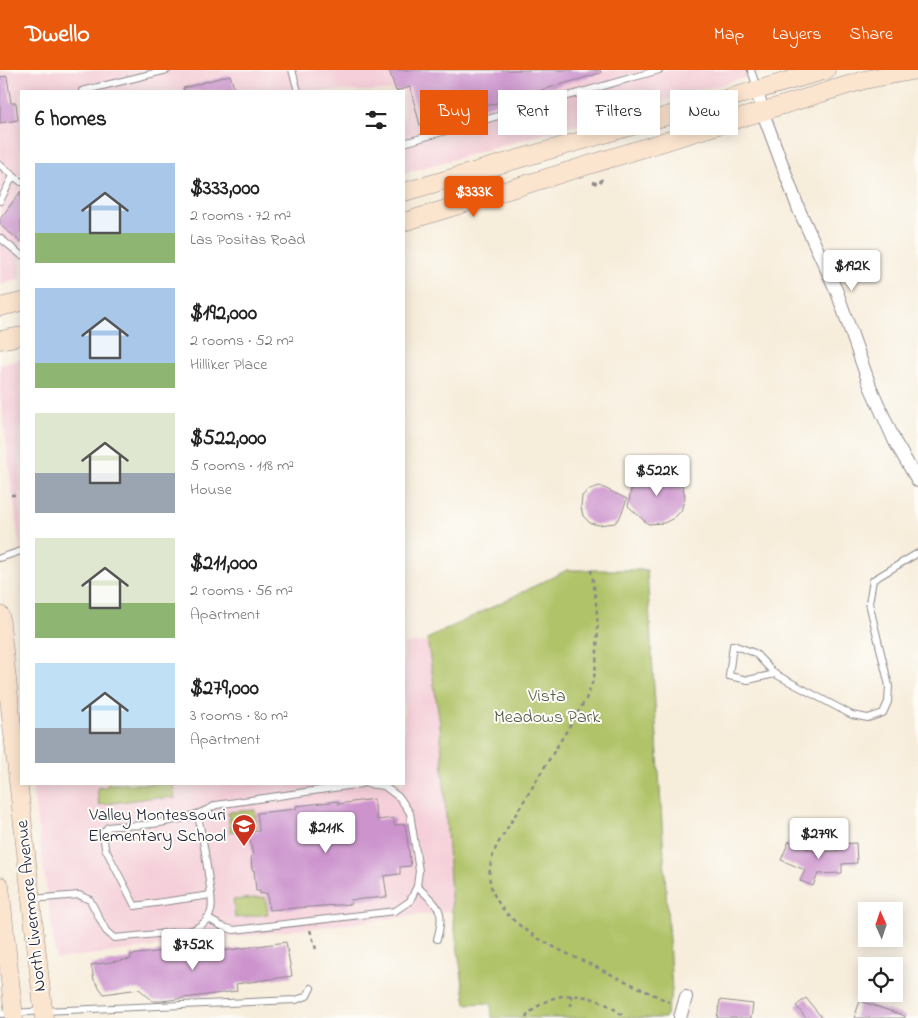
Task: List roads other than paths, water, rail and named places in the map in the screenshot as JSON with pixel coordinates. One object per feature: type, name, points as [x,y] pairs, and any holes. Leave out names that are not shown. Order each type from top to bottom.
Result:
[{"type":"main road","points":[[405,192],[826,70]]},
{"type":"main road","points":[[405,222],[763,113],[864,80],[916,70]]},
{"type":"main road","points":[[0,307],[20,302]]},
{"type":"main road","points":[[0,340],[20,336]]},
{"type":"main road","name":"North Livermore Avenue","points":[[0,615],[44,1014]]},
{"type":"main road","name":"North Livermore Avenue","points":[[0,886],[9,1015]]},
{"type":"street","points":[[757,90],[763,113],[799,210],[837,292],[870,386],[895,442],[918,481]]},
{"type":"street","points":[[680,1018],[686,997]]},
{"type":"lane","points":[[86,90],[167,70]]},
{"type":"lane","points":[[292,70],[298,90]]},
{"type":"lane","points":[[405,143],[659,70]]},
{"type":"lane","points":[[751,70],[757,90]]},
{"type":"lane","points":[[0,165],[20,181]]},
{"type":"lane","points":[[0,201],[13,176]]},
{"type":"lane","points":[[0,238],[20,254]]},
{"type":"lane","points":[[0,558],[20,551]]},
{"type":"lane","points":[[775,674],[748,680],[729,676],[733,645],[755,653],[775,674],[852,715],[868,718],[883,713],[888,702],[889,686],[868,602],[873,580],[918,553]]},
{"type":"lane","points":[[211,895],[135,906],[105,848],[103,833],[108,827],[121,824],[144,825],[198,815],[216,805],[354,785]]},
{"type":"lane","points":[[207,918],[223,927],[234,930],[395,911],[410,901],[417,886],[419,870],[410,813],[400,798],[384,786],[376,785]]},
{"type":"lane","points":[[32,899],[79,895],[90,900],[106,931],[114,938],[190,932],[201,926],[211,910],[206,854],[198,815]]},
{"type":"lane","points":[[417,886],[437,905],[441,915],[437,939]]},
{"type":"lane","points":[[9,1015],[296,1000],[307,996],[310,988]]},
{"type":"place","name":"Valley Montessouri Elementary School","points":[[244,847]]},
{"type":"park label","name":"Vista Meadows Park","points":[[547,708]]}]
